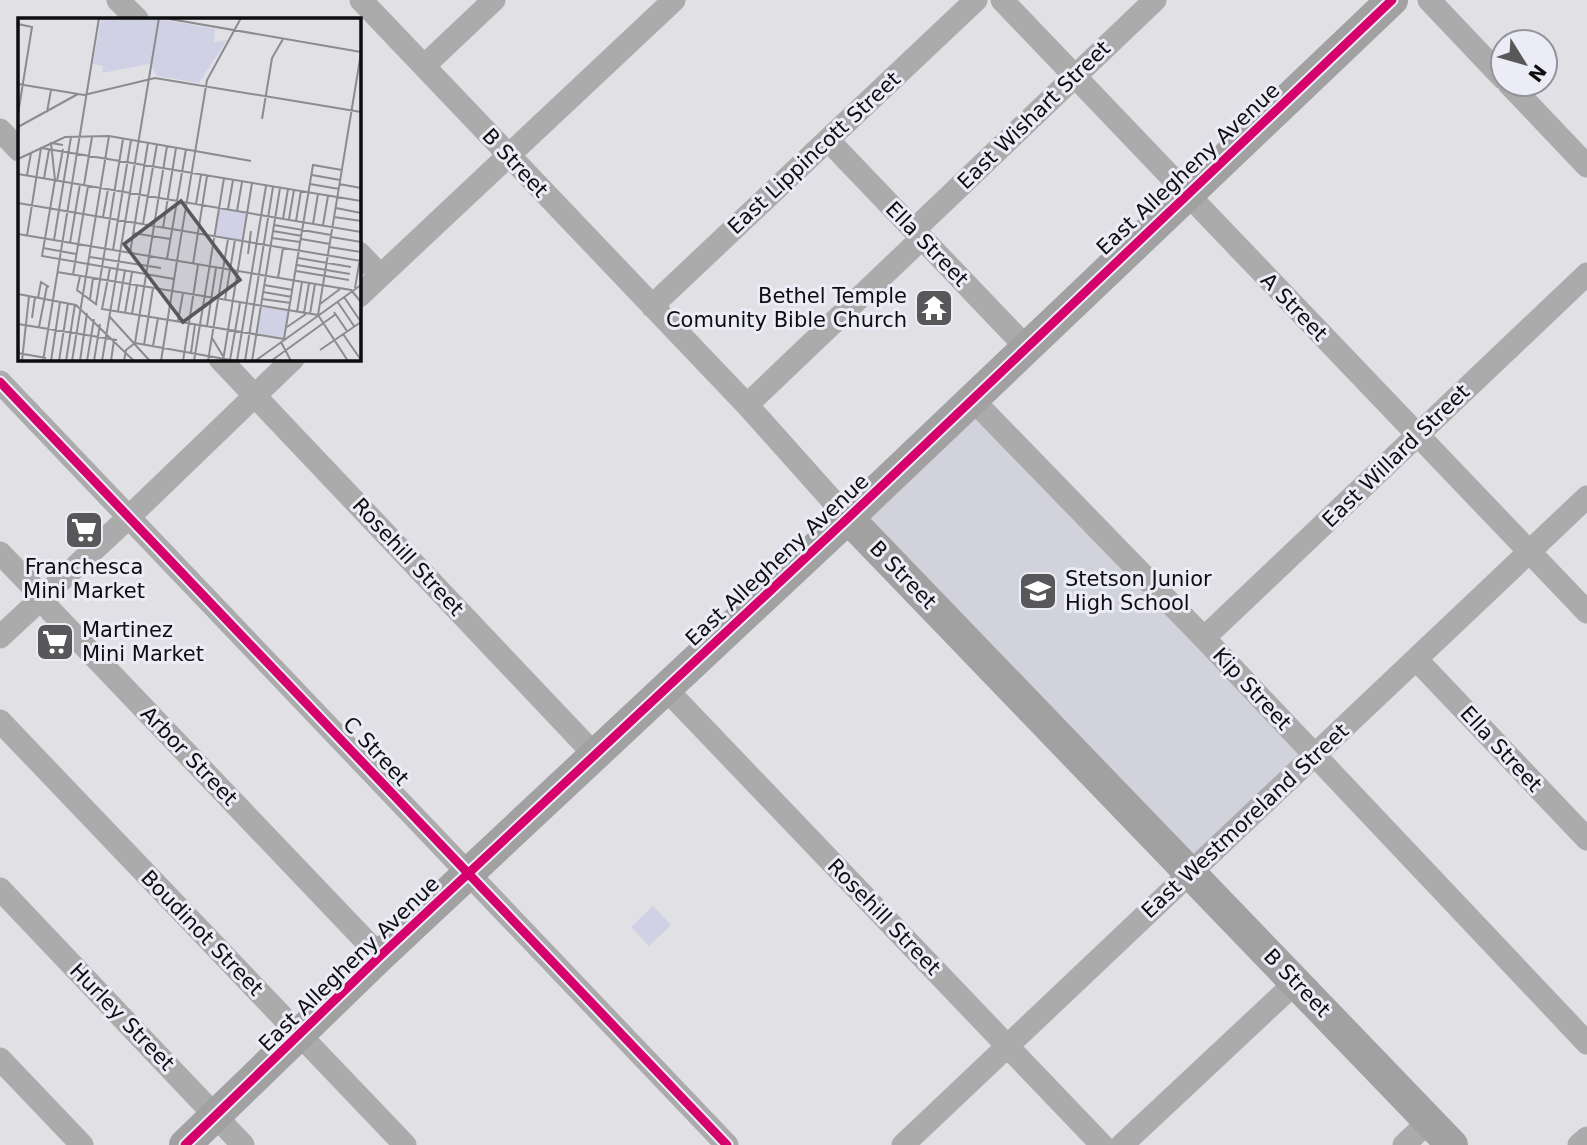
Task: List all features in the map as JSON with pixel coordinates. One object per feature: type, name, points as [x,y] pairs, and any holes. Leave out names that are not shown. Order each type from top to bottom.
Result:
[{"type":"main road","name":"East Allegheny Avenue","points":[[185,1145],[380,957],[848,518],[1392,0]]},
{"type":"main road","name":"B Street","points":[[848,518],[1452,1145]]},
{"type":"street","points":[[118,0],[135,18]]},
{"type":"street","name":"B Street","points":[[360,0],[747,405],[848,518]]},
{"type":"street","points":[[424,66],[494,0]]},
{"type":"street","points":[[360,295],[674,0]]},
{"type":"street","name":"East Lippincott Street","points":[[652,306],[976,0]]},
{"type":"street","name":"A Street","points":[[1002,0],[1587,612]]},
{"type":"street","name":"East Wishart Street","points":[[747,405],[1075,75],[1155,0]]},
{"type":"street","points":[[1429,0],[1489,63]]},
{"type":"street","points":[[1522,98],[1587,166]]},
{"type":"street","points":[[0,130],[18,149]]},
{"type":"street","name":"Ella Street","points":[[828,140],[1026,347]]},
{"type":"street","points":[[360,254],[380,275]]},
{"type":"street","name":"East Willard Street","points":[[1205,638],[1587,274]]},
{"type":"street","name":"Rosehill Street","points":[[221,360],[594,755]]},
{"type":"street","points":[[0,637],[292,360]]},
{"type":"street","name":"C Street","points":[[0,382],[727,1145]]},
{"type":"street","name":"Kip Street","points":[[972,399],[1205,638],[1587,1042]]},
{"type":"street","name":"East Westmoreland Street","points":[[903,1145],[1587,497]]},
{"type":"street","name":"Arbor Street","points":[[0,552],[41,599],[380,957]]},
{"type":"street","name":"Ella Street","points":[[1416,659],[1587,839]]},
{"type":"street","name":"Rosehill Street","points":[[665,688],[1102,1145]]},
{"type":"street","name":"Boudinot Street","points":[[0,721],[405,1145]]},
{"type":"street","name":"Hurley Street","points":[[0,889],[243,1145]]},
{"type":"street","points":[[1122,1145],[1296,982]]},
{"type":"street","points":[[0,1059],[82,1145]]},
{"type":"street","points":[[1404,1145],[1429,1121]]},
{"type":"street","points":[[1579,1145],[1587,1138]]},
{"type":"shaded area","name":"Stetson Junior High School","points":[[972,399],[1314,756],[1191,872],[848,518]]},
{"type":"shaded area","points":[[653,906],[671,925],[649,946],[631,927]]},
{"type":"cycle path","points":[[185,1145],[380,956],[848,518],[1392,0]]},
{"type":"cycle path","points":[[0,382],[727,1145]]},
{"type":"place","name":"Bethel Temple Comunity Bible Church","points":[[934,308]]},
{"type":"place","name":"Franchesca Mini Market","points":[[84,530]]},
{"type":"place","name":"Stetson Junior High School","points":[[1038,591]]},
{"type":"place","name":"Martinez Mini Market","points":[[55,642]]}]
